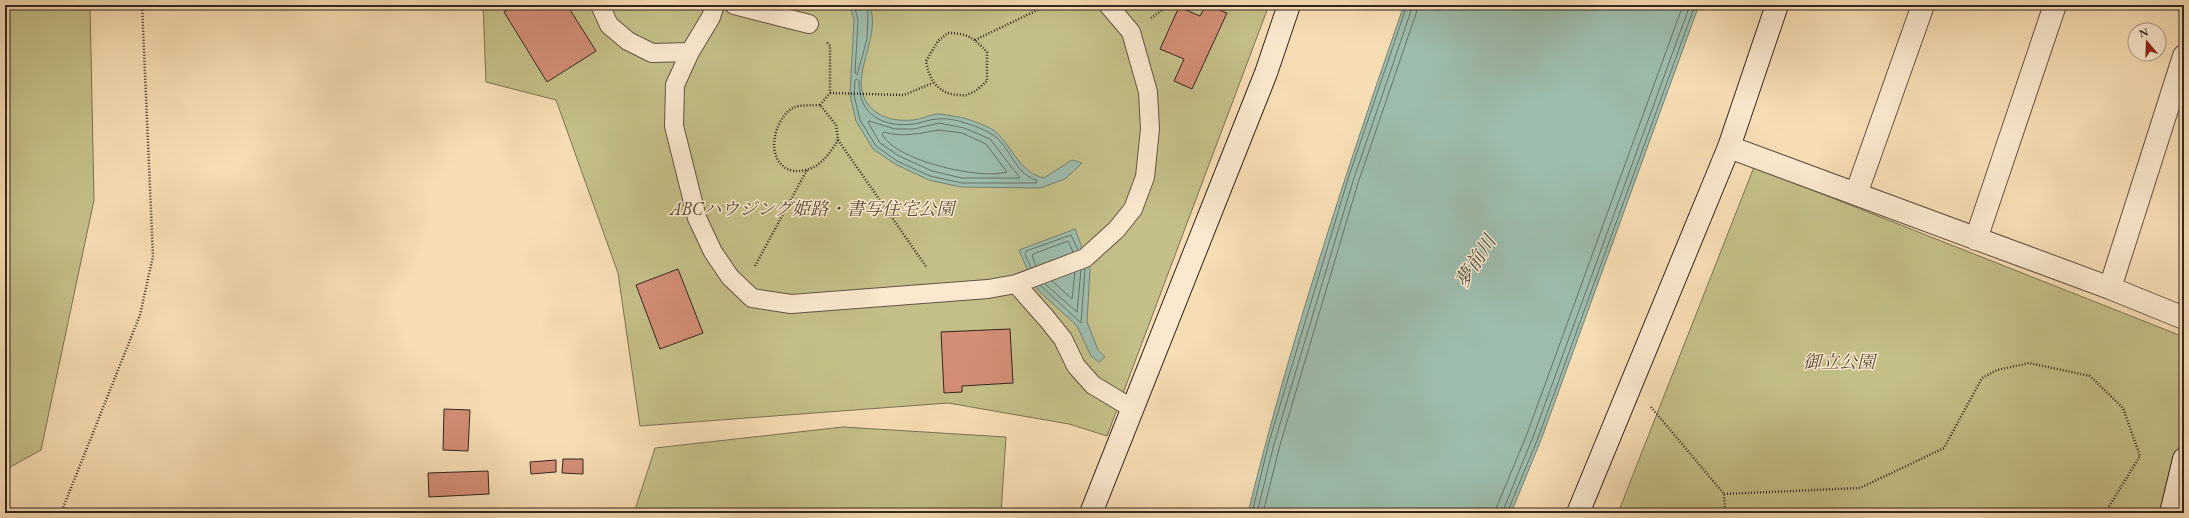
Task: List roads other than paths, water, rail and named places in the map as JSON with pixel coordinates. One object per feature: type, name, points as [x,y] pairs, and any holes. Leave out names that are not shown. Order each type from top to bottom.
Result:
[{"type":"street","points":[[1091,513],[1266,73],[1289,5]]},
{"type":"street","points":[[1578,513],[1729,147],[1777,5]]},
{"type":"street","points":[[1856,194],[1923,5]]},
{"type":"street","points":[[1976,239],[2055,5]]},
{"type":"street","points":[[2110,288],[2184,56]]},
{"type":"street","points":[[1729,147],[2110,288],[2184,318]]},
{"type":"street","points":[[2171,513],[2184,459]]},
{"type":"lane","points":[[600,5],[609,26],[628,41],[652,53],[690,52]]},
{"type":"lane","points":[[715,5],[711,17],[690,52],[675,85],[674,126],[697,218],[713,252],[730,277],[742,289],[752,298],[791,304],[988,289],[1024,281],[1085,258],[1116,230],[1133,209],[1145,177],[1150,129],[1148,92],[1131,32],[1108,5]]},
{"type":"lane","points":[[734,5],[809,24]]},
{"type":"lane","points":[[1024,281],[1047,318],[1063,339],[1076,366],[1093,384],[1133,409]]},
{"type":"water","points":[[850,5],[869,5],[872,16],[872,27],[864,62],[861,85],[863,95],[867,102],[877,113],[890,119],[897,120],[916,119],[940,114],[964,118],[978,123],[997,133],[1023,166],[1036,175],[1044,178],[1072,160],[1082,163],[1065,179],[1040,188],[961,187],[929,180],[895,164],[873,149],[856,121],[850,95],[854,20]]},
{"type":"water","name":"夢前川","points":[[1404,5],[1699,5],[1541,440],[1511,513],[1248,513],[1282,385],[1320,257]]},
{"type":"water","points":[[1075,229],[1090,269],[1087,322],[1098,350],[1105,357],[1099,362],[1091,356],[1077,326],[1038,290],[1019,250]]},
{"type":"park label","name":"ABCハウジング姫路・書写住宅公園","points":[[812,209]]},
{"type":"park label","name":"御立公園","points":[[1839,362]]}]
